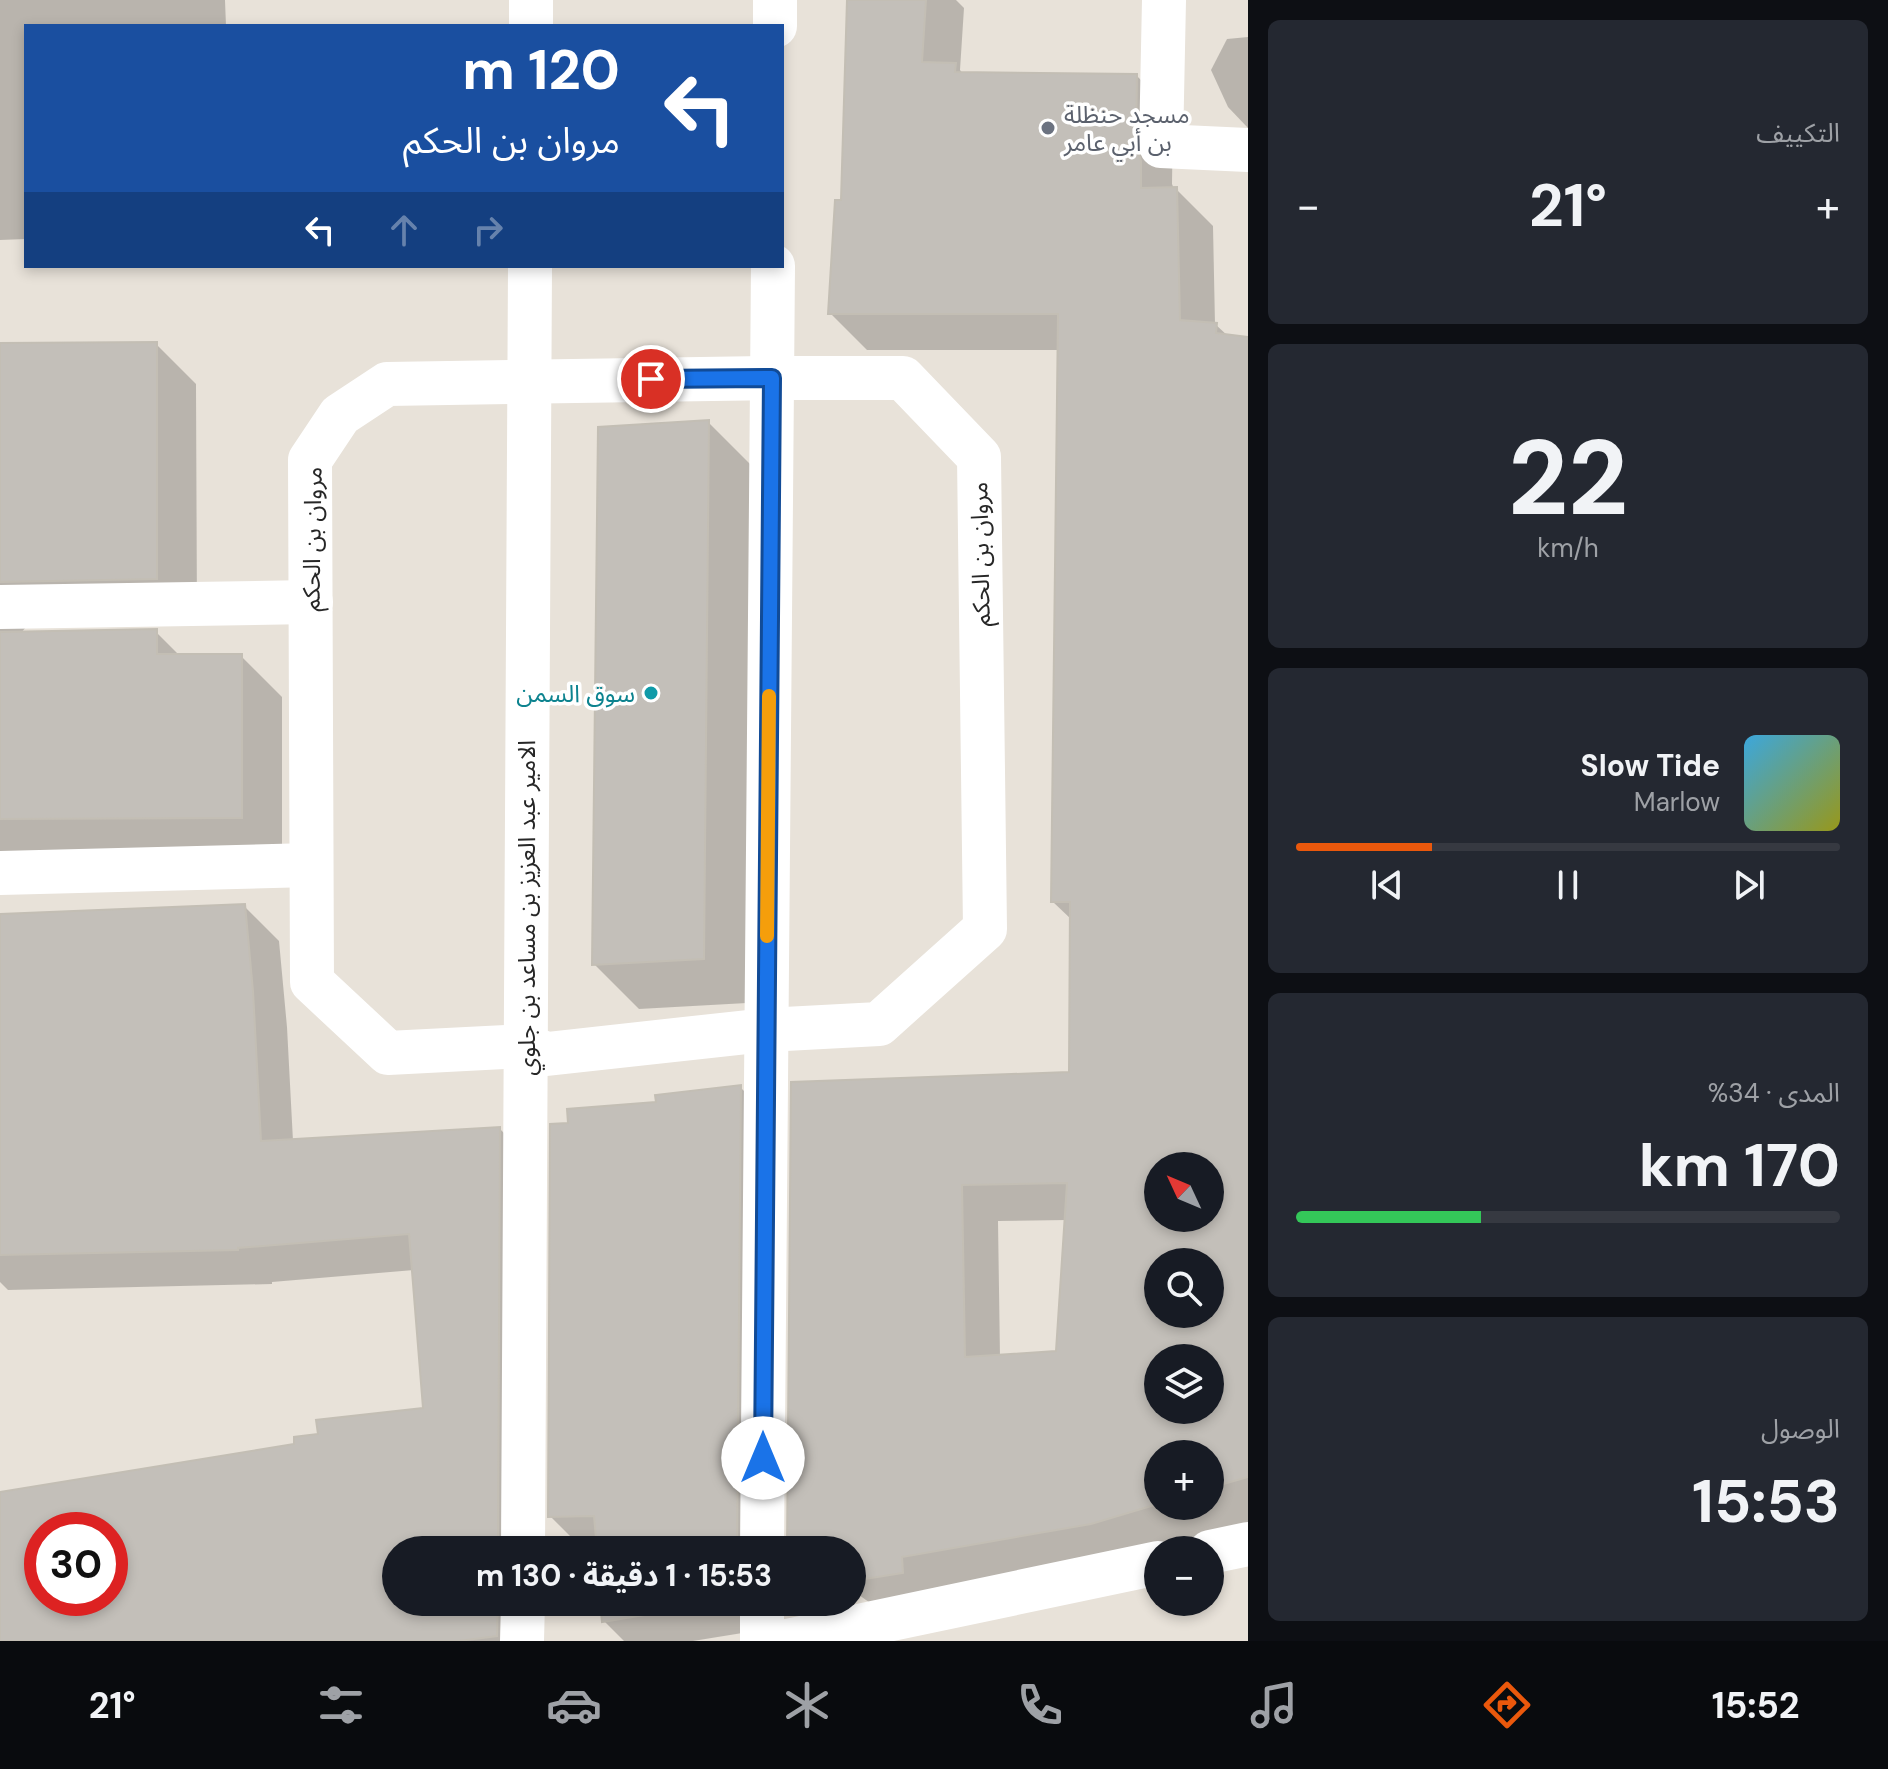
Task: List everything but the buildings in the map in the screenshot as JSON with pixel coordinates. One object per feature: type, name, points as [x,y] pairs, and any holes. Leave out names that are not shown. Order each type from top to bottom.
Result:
[{"type":"street","points":[[531,0],[531,24]]},
{"type":"street","points":[[775,0],[775,24]]},
{"type":"street","points":[[1164,0],[1161,146],[1248,150]]},
{"type":"street","name":"الامير عبد العزيز بن مساعد بن جلوي","points":[[523,1536],[530,268]]},
{"type":"street","points":[[762,1536],[773,268]]},
{"type":"street","name":"مروان بن الحكم","points":[[772,378],[903,378],[979,457],[985,929],[879,1024],[766,1030],[547,1054],[526,1046],[388,1053],[312,982],[310,460],[340,415],[387,384],[772,378]]},
{"type":"street","points":[[0,607],[311,602]]},
{"type":"street","points":[[0,873],[311,865]]},
{"type":"street","points":[[1224,1549],[1248,1544]]},
{"type":"street","points":[[787,1641],[1144,1566]]},
{"type":"street","points":[[522,1641],[523,1616]]},
{"type":"street","points":[[762,1616],[762,1641]]},
{"type":"slow traffic","points":[[767,936],[769,696]]},
{"type":"place","name":"مسجد حنظلة بن أبي عامر","points":[[1048,128]]},
{"type":"place","name":"سوق السمن","points":[[651,693]]},
{"type":"route","points":[[651,379],[772,378],[763,1458]]}]
